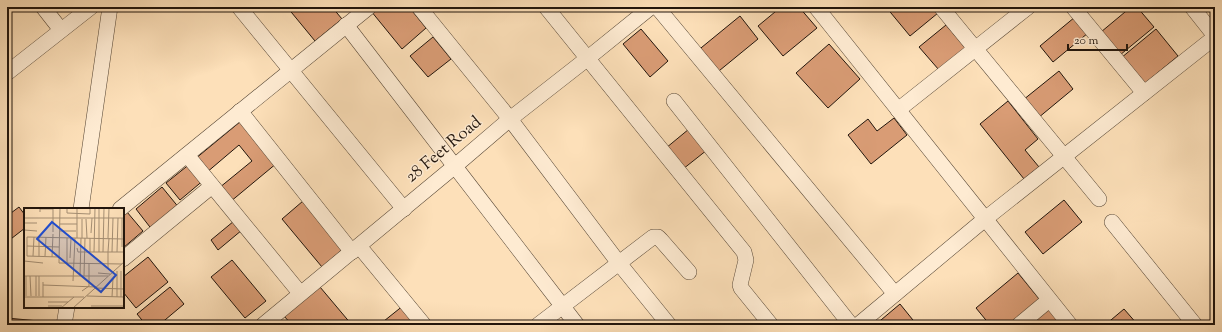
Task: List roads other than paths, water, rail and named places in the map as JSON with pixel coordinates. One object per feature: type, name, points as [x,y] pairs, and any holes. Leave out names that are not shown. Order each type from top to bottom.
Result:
[{"type":"street","points":[[42,7],[61,30]]},
{"type":"street","points":[[7,73],[91,7]]},
{"type":"street","points":[[239,7],[404,209]]},
{"type":"street","points":[[121,208],[369,7]]},
{"type":"street","points":[[419,7],[510,119],[618,262],[669,325]]},
{"type":"street","points":[[546,7],[744,252],[746,260],[740,285],[741,288],[772,325]]},
{"type":"street","name":"28 Feet Road","points":[[263,325],[280,320],[300,293],[404,209],[510,119],[651,7]]},
{"type":"street","points":[[657,7],[895,294]]},
{"type":"street","points":[[816,7],[1070,325]]},
{"type":"street","points":[[941,7],[1098,200]]},
{"type":"street","points":[[898,110],[1028,7]]},
{"type":"street","points":[[1073,7],[1144,94]]},
{"type":"street","points":[[858,325],[985,219],[1215,36],[1192,7]]},
{"type":"street","points":[[81,208],[113,9]]},
{"type":"street","points":[[346,25],[577,325]]},
{"type":"street","points":[[674,101],[851,325]]},
{"type":"street","points":[[240,111],[355,249],[424,325]]},
{"type":"street","points":[[186,155],[300,293]]},
{"type":"street","points":[[124,259],[212,186]]},
{"type":"street","points":[[1112,222],[1195,325]]},
{"type":"street","points":[[538,325],[618,262],[650,238],[655,236],[661,240],[689,272]]},
{"type":"street","points":[[1019,325],[1049,300]]},
{"type":"street","points":[[64,325],[67,308]]}]
